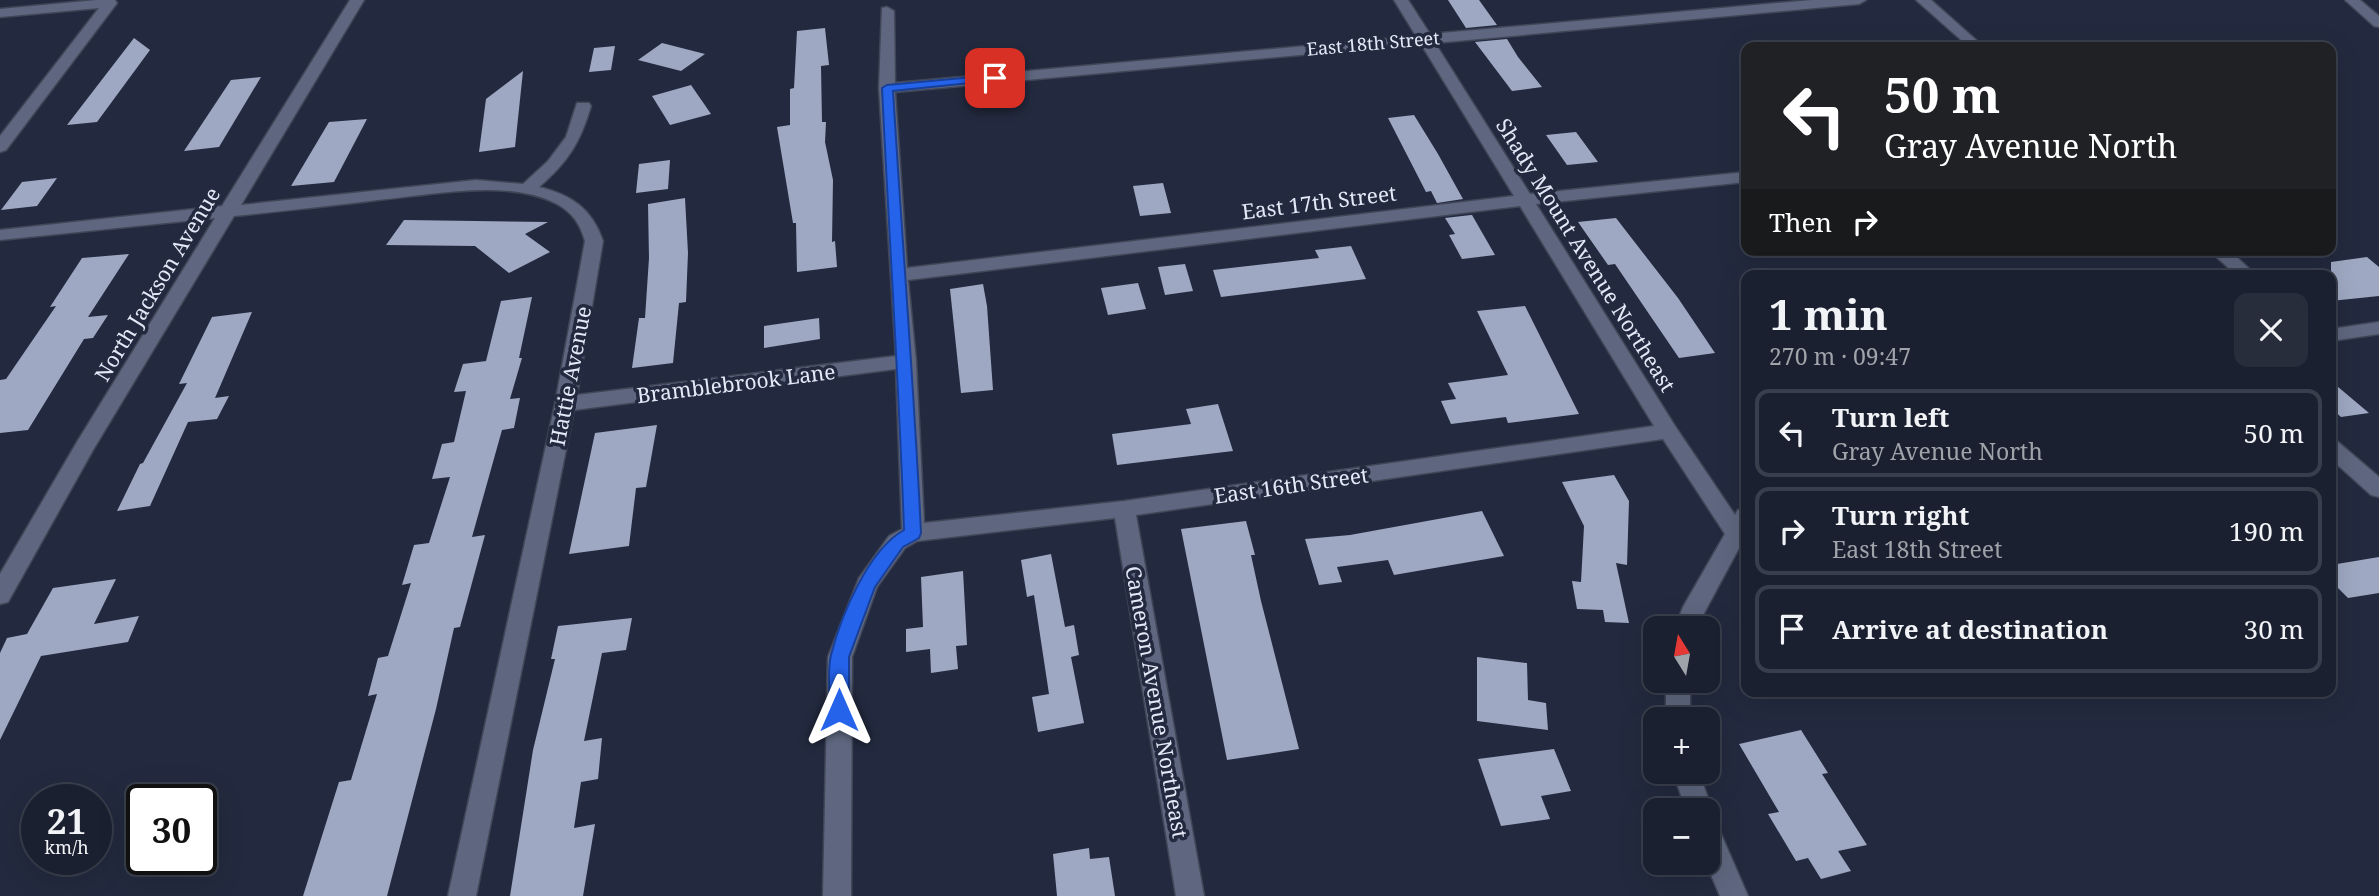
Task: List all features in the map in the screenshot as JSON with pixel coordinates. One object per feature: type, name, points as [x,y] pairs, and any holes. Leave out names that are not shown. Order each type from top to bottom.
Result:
[{"type":"street","name":"North Jackson Avenue","points":[[0,594],[84,447],[357,0]]},
{"type":"street","name":"Shady Mount Avenue Northeast","points":[[1401,0],[1668,431],[1741,524]]},
{"type":"street","name":"East 18th Street","points":[[887,88],[1859,0]]},
{"type":"street","points":[[1923,0],[1971,42]]},
{"type":"street","points":[[2353,0],[2379,23]]},
{"type":"street","points":[[0,13],[110,3],[0,147]]},
{"type":"street","points":[[837,896],[840,657],[867,584],[897,542],[913,533],[906,361],[887,88],[887,11]]},
{"type":"street","points":[[528,188],[554,164],[574,137],[583,106]]},
{"type":"street","name":"East 17th Street","points":[[898,275],[1524,200],[1741,178]]},
{"type":"street","name":"Hattie Avenue","points":[[227,213],[476,185],[528,188],[554,196],[584,217],[592,228],[594,241],[565,404],[462,896]]},
{"type":"street","points":[[0,235],[227,213]]},
{"type":"street","points":[[2225,256],[2241,270]]},
{"type":"street","points":[[2336,334],[2379,328]]},
{"type":"street","name":"Bramblebrook Lane","points":[[565,404],[906,361]]},
{"type":"street","name":"East 16th Street","points":[[913,533],[1124,509],[1668,431]]},
{"type":"street","points":[[2336,451],[2379,489]]},
{"type":"street","name":"Cameron Avenue Northeast","points":[[1124,509],[1190,896]]},
{"type":"street","points":[[1690,616],[1741,524]]},
{"type":"street","points":[[1720,864],[1734,896]]},
{"type":"building","points":[[1448,0],[1479,0],[1497,25],[1466,28]]},
{"type":"building","points":[[825,28],[829,65],[821,66],[822,122],[826,122],[825,142],[833,180],[832,242],[835,241],[837,267],[797,272],[796,223],[793,223],[777,127],[790,125],[790,89],[794,88],[797,31]]},
{"type":"building","points":[[134,38],[150,50],[97,122],[67,125]]},
{"type":"building","points":[[1507,39],[1542,87],[1512,91],[1475,42]]},
{"type":"building","points":[[662,43],[705,54],[681,71],[638,60]]},
{"type":"building","points":[[615,46],[611,70],[589,72],[594,48]]},
{"type":"building","points":[[523,71],[515,147],[479,152],[486,99]]},
{"type":"building","points":[[261,77],[219,147],[184,151],[231,80]]},
{"type":"building","points":[[691,85],[711,114],[670,125],[652,96]]},
{"type":"building","points":[[1414,115],[1463,199],[1437,203],[1431,191],[1426,192],[1388,118]]},
{"type":"building","points":[[367,119],[334,182],[291,186],[329,122]]},
{"type":"building","points":[[1576,132],[1598,162],[1567,165],[1546,135]]},
{"type":"building","points":[[670,160],[668,189],[636,193],[639,164]]},
{"type":"building","points":[[57,178],[37,206],[1,210],[22,182]]},
{"type":"building","points":[[1163,183],[1171,213],[1140,216],[1133,186]]},
{"type":"building","points":[[685,198],[688,253],[686,302],[679,303],[673,363],[632,368],[639,318],[645,318],[649,258],[648,204]]},
{"type":"building","points":[[1472,215],[1495,255],[1462,259],[1449,235],[1455,234],[1445,218]]},
{"type":"building","points":[[1616,218],[1678,298],[1715,353],[1679,358],[1615,264],[1608,265],[1578,222]]},
{"type":"building","points":[[404,220],[548,222],[525,234],[550,252],[509,273],[475,246],[386,245]]},
{"type":"building","points":[[1351,246],[1366,279],[1221,297],[1213,270],[1319,258],[1315,250]]},
{"type":"building","points":[[129,254],[88,317],[108,315],[93,338],[84,339],[28,430],[0,433],[0,380],[6,379],[56,306],[50,307],[82,258]]},
{"type":"building","points":[[2367,257],[2379,267],[2379,296],[2336,300],[2336,270],[2331,270],[2331,262]]},
{"type":"building","points":[[1185,264],[1193,291],[1165,295],[1158,267]]},
{"type":"building","points":[[1138,283],[1146,309],[1108,315],[1101,288]]},
{"type":"building","points":[[983,284],[993,390],[961,393],[950,289]]},
{"type":"building","points":[[532,297],[519,358],[522,358],[510,399],[520,398],[514,428],[502,430],[472,537],[485,535],[460,627],[454,628],[436,709],[387,896],[303,896],[339,782],[351,780],[377,694],[368,696],[378,658],[388,656],[411,583],[402,585],[414,545],[429,543],[450,477],[432,479],[442,444],[454,442],[466,391],[454,392],[463,364],[486,361],[501,301]]},
{"type":"building","points":[[1525,306],[1579,414],[1508,423],[1506,417],[1451,424],[1441,401],[1456,399],[1448,383],[1508,375],[1477,311]]},
{"type":"building","points":[[252,312],[215,398],[229,396],[217,419],[188,422],[150,506],[117,511],[140,464],[187,383],[179,384],[212,317]]},
{"type":"building","points":[[819,318],[820,339],[764,348],[764,326]]},
{"type":"building","points":[[2336,385],[2369,413],[2341,417],[2336,412]]},
{"type":"building","points":[[1218,404],[1233,451],[1117,465],[1112,434],[1191,424],[1186,409]]},
{"type":"building","points":[[657,425],[646,487],[636,488],[629,546],[569,554],[595,433]]},
{"type":"building","points":[[1614,475],[1629,501],[1627,565],[1616,563],[1629,623],[1605,622],[1603,610],[1577,609],[1572,581],[1581,582],[1584,526],[1562,482]]},
{"type":"building","points":[[1482,511],[1504,556],[1394,575],[1388,560],[1337,567],[1342,582],[1319,585],[1305,539],[1350,535]]},
{"type":"building","points":[[1246,521],[1255,555],[1251,555],[1261,601],[1299,749],[1227,760],[1181,529]]},
{"type":"building","points":[[1051,554],[1065,627],[1074,625],[1079,655],[1071,657],[1084,723],[1038,732],[1032,697],[1049,694],[1034,595],[1027,597],[1021,560]]},
{"type":"building","points":[[2379,557],[2379,593],[2348,598],[2336,586],[2336,564]]},
{"type":"building","points":[[963,571],[967,645],[956,646],[958,669],[931,673],[930,649],[906,652],[906,629],[923,627],[921,577]]},
{"type":"building","points":[[116,579],[94,624],[139,616],[128,642],[41,656],[0,740],[0,653],[7,638],[27,634],[53,588]]},
{"type":"building","points":[[632,618],[626,650],[602,653],[584,741],[602,738],[598,779],[581,782],[574,828],[595,824],[583,896],[510,896],[533,750],[555,659],[551,659],[558,626]]},
{"type":"building","points":[[1477,657],[1527,663],[1528,700],[1546,703],[1548,730],[1477,721]]},
{"type":"building","points":[[1801,730],[1828,773],[1822,774],[1867,845],[1838,851],[1851,871],[1821,879],[1808,858],[1796,861],[1768,814],[1779,812],[1739,744]]},
{"type":"building","points":[[1554,749],[1571,791],[1541,796],[1550,819],[1501,826],[1478,759]]},
{"type":"building","points":[[1089,848],[1090,859],[1109,857],[1115,896],[1057,896],[1053,854]]},
{"type":"route","points":[[839,710],[840,657],[867,584],[897,542],[913,533],[906,361],[887,88],[995,78]]}]
